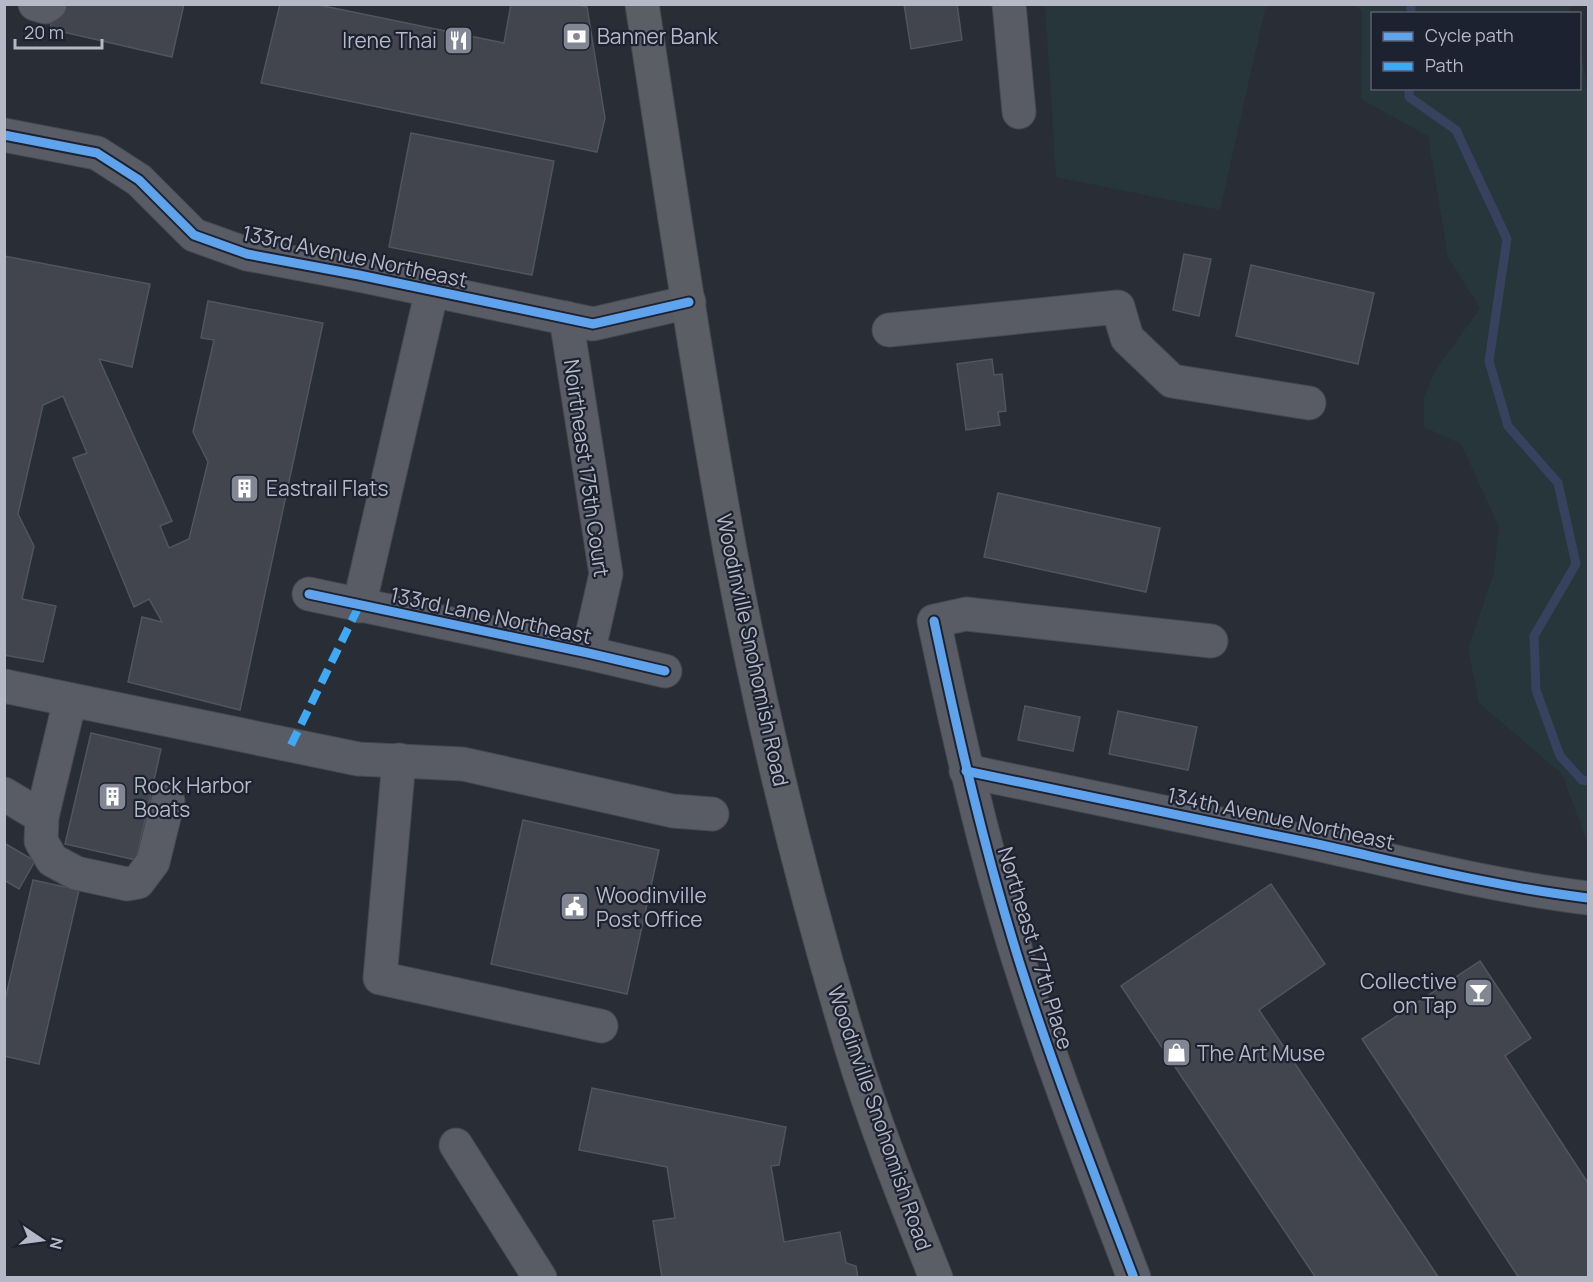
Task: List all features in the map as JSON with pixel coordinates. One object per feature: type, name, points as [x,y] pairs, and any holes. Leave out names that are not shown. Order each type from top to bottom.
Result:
[{"type":"main road","name":"Woodinville Snohomish Road","points":[[642,4],[699,370],[731,552],[769,737],[797,852],[850,1046],[897,1180],[936,1278]]},
{"type":"street","points":[[35,4],[45,7],[51,4]]},
{"type":"street","points":[[1009,4],[1019,112]]},
{"type":"street","name":"133rd Avenue Northeast","points":[[6,135],[97,153],[139,180],[194,235],[247,254],[592,324],[689,302]]},
{"type":"street","points":[[358,606],[432,290]]},
{"type":"street","points":[[889,330],[1118,307],[1127,338],[1172,381],[1309,403]]},
{"type":"street","name":"Noirtheast 175th Court","points":[[566,318],[606,574],[588,653]]},
{"type":"street","name":"133rd Lane Northeast","points":[[309,594],[665,671]]},
{"type":"street","name":"Northeast 177th Place","points":[[1134,1278],[1049,1051],[998,889],[966,771],[934,621],[966,614],[1211,641]]},
{"type":"street","points":[[4,686],[358,759],[463,764],[673,811],[712,814]]},
{"type":"street","points":[[70,700],[42,817],[41,841],[52,860],[76,873],[127,884],[138,882],[153,862],[168,801]]},
{"type":"street","points":[[399,760],[380,978],[601,1026]]},
{"type":"street","name":"134th Avenue Northeast","points":[[966,771],[1543,892],[1588,898]]},
{"type":"street","points":[[4,794],[42,817]]},
{"type":"street","points":[[456,1145],[540,1278]]},
{"type":"shaded area","points":[[1045,5],[1266,5],[1220,210],[1056,177]]},
{"type":"shaded area","points":[[1353,5],[1569,5],[1571,12],[1371,12],[1371,90],[1581,90],[1581,55],[1588,88],[1588,845],[1562,774],[1479,703],[1468,649],[1494,572],[1499,527],[1461,444],[1424,427],[1424,398],[1435,371],[1480,308],[1448,257],[1428,136],[1361,99],[1362,11]]},
{"type":"building","points":[[55,4],[184,4],[172,57],[50,29]]},
{"type":"building","points":[[280,4],[314,4],[504,43],[511,4],[575,4],[587,7],[605,118],[597,152],[261,83]]},
{"type":"building","points":[[904,4],[957,4],[962,40],[911,49]]},
{"type":"building","points":[[411,133],[554,161],[532,275],[389,247]]},
{"type":"building","points":[[1184,254],[1211,259],[1199,316],[1173,310]]},
{"type":"building","name":"Eastrail Flats","points":[[4,256],[150,284],[132,367],[99,359],[172,521],[160,526],[169,548],[189,539],[208,462],[193,432],[214,340],[201,338],[208,301],[323,323],[240,710],[128,682],[142,617],[162,622],[149,599],[134,607],[73,458],[87,453],[63,396],[43,405],[18,514],[34,546],[22,599],[56,606],[43,662],[4,655]]},
{"type":"building","points":[[1251,265],[1374,293],[1358,364],[1236,336]]},
{"type":"building","points":[[992,359],[994,375],[1002,374],[1006,411],[998,412],[1000,425],[966,430],[957,364]]},
{"type":"building","points":[[998,493],[1160,528],[1146,592],[984,557]]},
{"type":"building","points":[[1025,706],[1080,717],[1073,751],[1018,740]]},
{"type":"building","points":[[1118,711],[1197,727],[1188,770],[1109,754]]},
{"type":"building","name":"Rock Harbor Boats","points":[[91,733],[161,749],[136,860],[65,844]]},
{"type":"building","name":"Woodinville Post Office","points":[[523,820],[659,850],[627,994],[491,964]]},
{"type":"building","points":[[4,843],[35,861],[19,889],[4,880]]},
{"type":"building","points":[[33,880],[79,890],[39,1064],[4,1056],[4,1004]]},
{"type":"building","points":[[1271,884],[1325,964],[1259,1010],[1439,1278],[1316,1278],[1121,986]]},
{"type":"building","points":[[1480,961],[1531,1038],[1505,1056],[1588,1183],[1588,1278],[1519,1278],[1362,1039]]},
{"type":"building","points":[[592,1088],[786,1127],[779,1165],[771,1166],[784,1242],[840,1232],[846,1263],[856,1266],[858,1278],[662,1278],[653,1221],[675,1218],[667,1167],[579,1150]]},
{"type":"waterway","points":[[1411,4],[1411,12]]},
{"type":"waterway","points":[[1409,90],[1409,97],[1456,130],[1507,239],[1489,361],[1508,426],[1558,483],[1576,564],[1534,636],[1536,690],[1560,756],[1582,780],[1588,781]]},
{"type":"marked path","points":[[291,745],[359,606]]},
{"type":"cycle path","points":[[4,135],[97,153],[139,180],[194,235],[247,254],[593,324],[689,302]]},
{"type":"cycle path","points":[[309,594],[665,671]]},
{"type":"cycle path","points":[[934,621],[972,792],[1019,961],[1060,1081],[1134,1278]]},
{"type":"cycle path","points":[[966,771],[1486,881],[1588,898]]},
{"type":"place","name":"Banner Bank","points":[[576,36]]},
{"type":"place","name":"Irene Thai","points":[[458,40]]},
{"type":"place","name":"Eastrail Flats","points":[[245,488]]},
{"type":"place","name":"Rock Harbor Boats","points":[[113,797]]},
{"type":"place","name":"Woodinville Post Office","points":[[575,907]]},
{"type":"place","name":"Collective on Tap","points":[[1478,993]]},
{"type":"place","name":"The Art Muse","points":[[1176,1053]]}]
